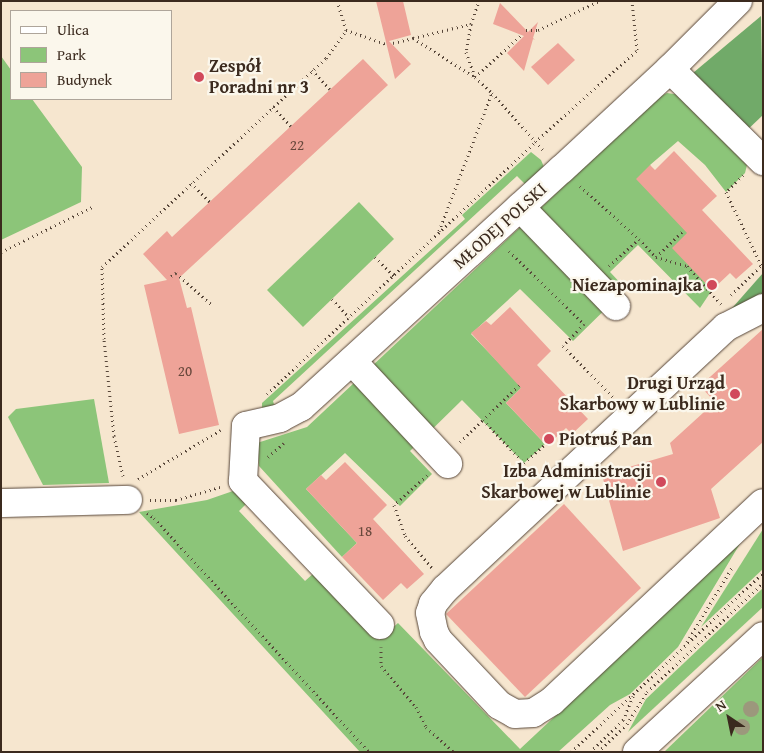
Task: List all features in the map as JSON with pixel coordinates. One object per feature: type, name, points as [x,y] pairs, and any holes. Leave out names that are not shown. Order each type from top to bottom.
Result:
[{"type":"street","name":"MŁODEJ POLSKI","points":[[237,426],[280,418],[301,407],[670,69],[738,1]]},
{"type":"street","points":[[670,69],[763,161]]},
{"type":"street","points":[[520,207],[616,306]]},
{"type":"street","points":[[763,308],[726,327],[445,589],[433,604],[430,613],[434,632],[438,640],[499,705],[515,714],[533,713],[552,701],[763,503]]},
{"type":"street","points":[[352,361],[446,461]]},
{"type":"street","points":[[237,426],[243,481],[380,625]]},
{"type":"street","points":[[1,503],[128,500]]},
{"type":"street","points":[[636,740],[763,636]]},
{"type":"path","points":[[337,1],[346,30]]},
{"type":"path","points":[[475,77],[466,52],[471,24],[479,1]]},
{"type":"path","points":[[526,30],[538,30],[599,1]]},
{"type":"path","points":[[265,396],[535,142],[637,50],[632,1]]},
{"type":"path","points":[[393,43],[471,24]]},
{"type":"path","points":[[346,30],[386,44]]},
{"type":"path","points":[[346,30],[326,58],[102,267],[104,339],[114,436],[128,500],[154,518],[369,752]]},
{"type":"path","points":[[475,77],[520,36]]},
{"type":"path","points":[[413,38],[475,77],[492,93],[535,142]]},
{"type":"path","points":[[312,70],[330,89]]},
{"type":"path","points":[[438,234],[492,93]]},
{"type":"path","points":[[273,107],[291,126]]},
{"type":"path","points":[[191,183],[210,202]]},
{"type":"path","points":[[578,184],[639,239],[656,257],[687,266],[721,304]]},
{"type":"path","points":[[726,192],[763,269]]},
{"type":"path","points":[[1,252],[92,207]]},
{"type":"path","points":[[656,257],[684,230]]},
{"type":"path","points":[[607,268],[639,239]]},
{"type":"path","points":[[508,250],[584,324],[563,346],[618,402]]},
{"type":"path","points":[[375,257],[394,276]]},
{"type":"path","points":[[171,276],[176,273],[212,305]]},
{"type":"path","points":[[744,282],[754,283]]},
{"type":"path","points":[[332,299],[349,317]]},
{"type":"path","points":[[437,573],[405,536],[394,505],[446,461],[483,420],[519,385]]},
{"type":"path","points":[[483,420],[524,463],[545,444]]},
{"type":"path","points":[[128,500],[138,479],[237,426]]},
{"type":"path","points":[[128,500],[176,500],[243,481]]},
{"type":"path","points":[[684,647],[736,562]]},
{"type":"path","points":[[571,752],[763,573]]},
{"type":"path","points":[[598,752],[636,740],[647,692],[763,583]]},
{"type":"path","points":[[380,625],[381,666],[416,707],[426,727],[454,752]]},
{"type":"path","points":[[590,752],[623,720],[634,695]]},
{"type":"green space","points":[[761,16],[763,115],[743,134],[687,78]]},
{"type":"green space","points":[[1,56],[10,69],[10,100],[33,100],[82,167],[81,202],[1,240]]},
{"type":"green space","points":[[667,93],[681,95],[747,165],[745,173],[726,192],[705,165],[678,141],[650,165],[688,233],[712,290],[700,308],[638,245],[610,272],[626,289],[573,341],[520,289],[471,334],[522,387],[506,403],[545,444],[524,463],[462,400],[410,451],[432,474],[400,506],[345,453],[306,489],[357,543],[342,557],[259,466],[257,443],[307,427],[659,97]]},
{"type":"green space","points":[[531,152],[541,160],[544,167],[527,186],[517,176],[273,401],[276,411],[262,410],[262,403],[465,219],[462,215]]},
{"type":"green space","points":[[359,202],[394,239],[303,327],[267,290]]},
{"type":"green space","points":[[763,273],[763,297],[726,315]]},
{"type":"green space","points":[[94,399],[109,483],[43,485],[8,417],[16,409]]},
{"type":"green space","points":[[233,491],[249,501],[239,511],[305,581],[315,572],[379,640],[398,623],[520,749],[741,542],[678,647],[630,694],[610,705],[558,752],[360,752],[139,512],[207,500]]},
{"type":"green space","points":[[763,529],[763,569],[701,627]]},
{"type":"green space","points":[[763,588],[763,607],[628,732],[646,699]]},
{"type":"green space","points":[[763,657],[763,752],[664,752]]},
{"type":"building","points":[[376,1],[403,1],[411,35],[389,41],[411,64],[395,79]]},
{"type":"building","points":[[500,3],[528,32],[538,22],[533,38],[535,40],[533,39],[524,71],[507,53],[524,36],[493,24]]},
{"type":"building","points":[[558,43],[575,60],[548,85],[531,67]]},
{"type":"building","points":[[363,59],[388,85],[179,278],[187,308],[191,307],[219,425],[179,434],[144,285],[167,280],[143,254],[167,231],[172,237]]},
{"type":"building","points":[[674,151],[717,196],[702,210],[753,264],[736,279],[730,273],[712,290],[672,248],[687,233],[636,179],[650,165],[655,170]]},
{"type":"building","points":[[510,307],[551,351],[537,365],[588,419],[572,434],[566,428],[547,446],[506,403],[521,388],[471,333],[486,321],[491,325]]},
{"type":"building","name":"Izba Administracji Skarbowej w Lublinie","points":[[763,329],[763,442],[711,489],[720,518],[623,551],[602,475],[673,454],[670,443],[715,402],[700,386]]},
{"type":"building","points":[[345,462],[387,505],[373,519],[424,574],[407,589],[401,583],[383,600],[342,557],[357,543],[306,489],[321,475],[326,480]]},
{"type":"building","points":[[564,504],[641,588],[525,697],[446,614]]},
{"type":"place","name":"Zespół Poradni nr 3","points":[[199,77]]},
{"type":"place","name":"Niezapominajka","points":[[712,285]]},
{"type":"place","name":"Drugi Urząd Skarbowy w Lublinie","points":[[735,394]]},
{"type":"place","name":"Piotruś Pan","points":[[549,439]]},
{"type":"place","name":"Izba Administracji Skarbowej w Lublinie","points":[[661,482]]}]
